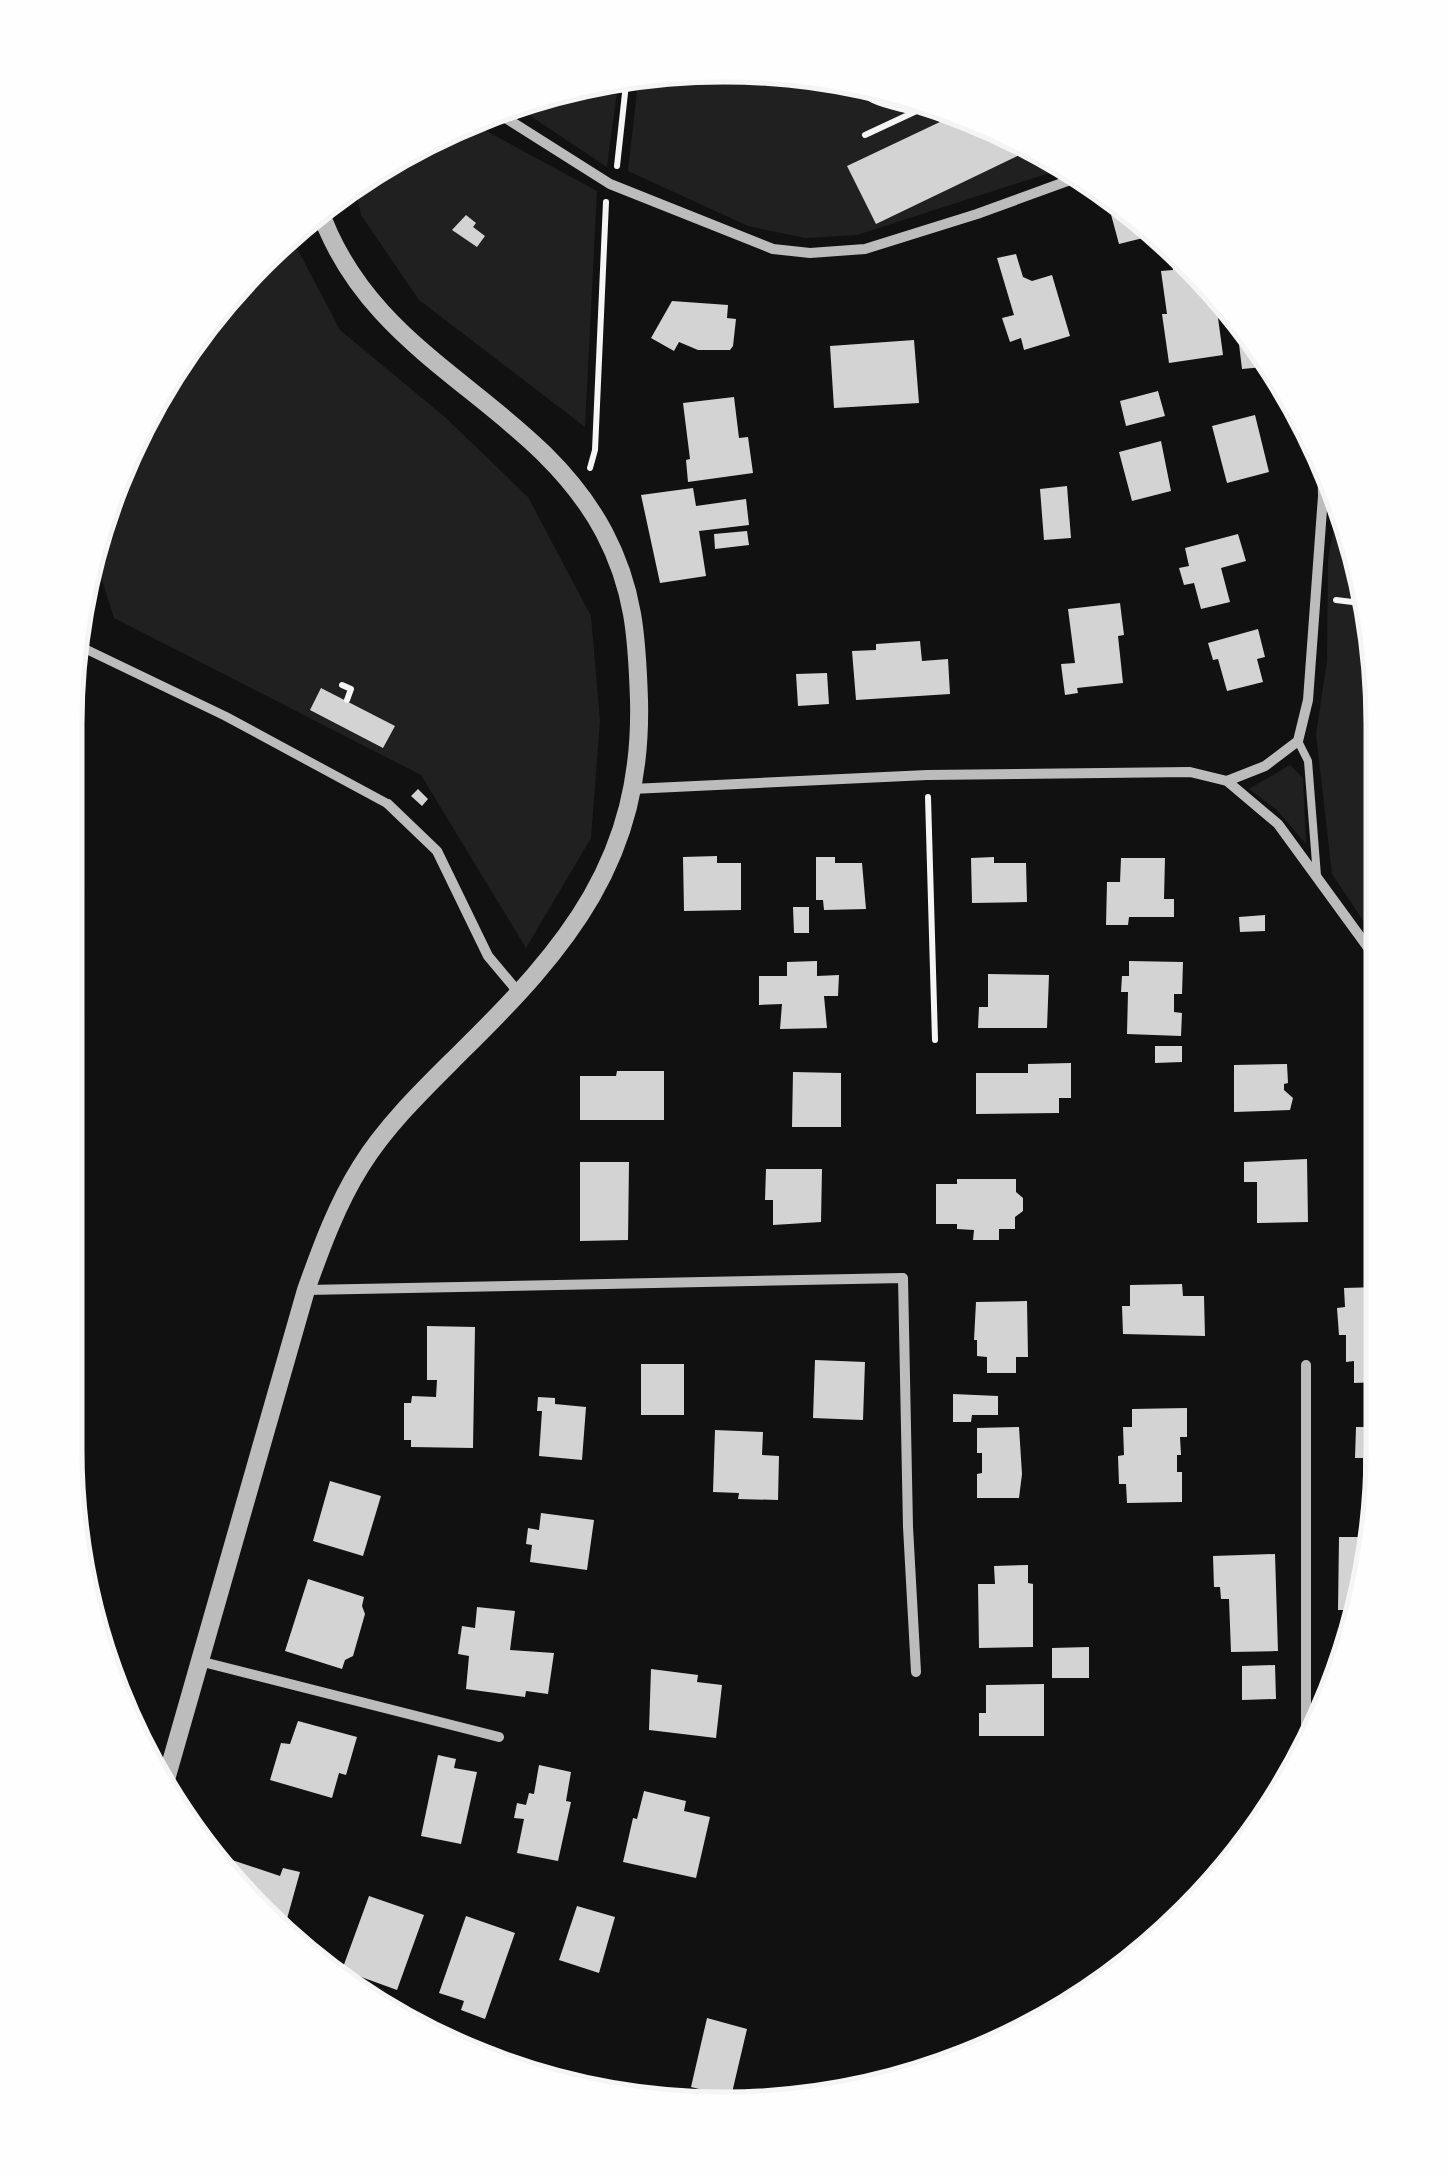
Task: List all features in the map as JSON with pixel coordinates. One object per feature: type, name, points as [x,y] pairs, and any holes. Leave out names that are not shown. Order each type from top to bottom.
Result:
[{"type":"street","points":[[509,120],[610,184],[773,248],[810,254],[865,249],[1066,182]]},
{"type":"street","points":[[168,1772],[306,1290],[327,1234],[362,1164],[426,1086],[519,993],[571,934],[607,874],[632,789],[640,733],[636,621],[604,532],[562,474],[498,412],[416,348],[378,311],[344,264],[324,223]]},
{"type":"street","points":[[1226,781],[1265,766],[1298,741],[1308,700],[1323,496]]},
{"type":"street","points":[[87,650],[225,716],[388,804],[437,851],[488,956],[519,993]]},
{"type":"street","points":[[632,789],[927,775],[1190,772],[1226,781],[1278,824],[1366,945]]},
{"type":"street","points":[[306,1290],[903,1278],[908,1527],[916,1672]]},
{"type":"street","points":[[1306,1366],[1306,1720]]},
{"type":"street","points":[[199,1661],[498,1736]]},
{"type":"lane","points":[[1298,741],[1308,761],[1316,876]]},
{"type":"path","points":[[619,154],[625,90]]},
{"type":"path","points":[[882,102],[914,112]]},
{"type":"path","points":[[865,135],[914,112]]},
{"type":"path","points":[[596,427],[606,196]]},
{"type":"path","points":[[1315,603],[1353,601]]},
{"type":"path","points":[[342,686],[351,689],[347,700]]},
{"type":"path","points":[[927,775],[936,1040]]},
{"type":"shaded area","points":[[724,82],[808,88],[890,104],[969,131],[1052,172],[857,235],[805,238],[748,226],[628,171],[637,88]]},
{"type":"shaded area","points":[[617,92],[607,167],[527,114]]},
{"type":"shaded area","points":[[483,129],[597,191],[585,427],[419,300],[361,215],[357,198],[403,168]]},
{"type":"shaded area","points":[[296,246],[340,330],[446,418],[528,497],[591,616],[600,721],[591,838],[526,948],[421,775],[114,618],[100,575],[131,479],[149,440],[168,403],[215,333]]},
{"type":"shaded area","points":[[1334,527],[1353,599],[1364,682],[1366,925],[1332,874],[1316,734],[1327,661],[1328,560]]},
{"type":"shaded area","points":[[1290,765],[1303,778],[1306,844],[1277,810],[1249,789]]},
{"type":"building","points":[[942,121],[1020,155],[876,224],[847,166]]},
{"type":"building","points":[[1110,212],[1142,238],[1119,244]]},
{"type":"building","points":[[466,215],[485,236],[477,247],[452,230]]},
{"type":"building","points":[[1016,254],[1023,277],[1032,281],[1052,275],[1070,336],[1024,350],[1021,338],[1010,342],[1002,318],[1014,315],[997,258]]},
{"type":"building","points":[[1172,264],[1218,315],[1223,355],[1169,363],[1161,271],[1173,270]]},
{"type":"building","points":[[672,301],[728,305],[727,318],[736,319],[730,350],[698,350],[679,342],[674,351],[651,338]]},
{"type":"building","points":[[914,340],[919,403],[834,408],[830,346]]},
{"type":"building","points":[[1240,344],[1257,368],[1242,369]]},
{"type":"building","points":[[1158,391],[1165,416],[1126,426],[1120,401]]},
{"type":"building","points":[[734,397],[739,438],[748,437],[753,473],[688,482],[686,460],[690,459],[683,403]]},
{"type":"building","points":[[1255,415],[1269,472],[1227,483],[1212,426]]},
{"type":"building","points":[[1161,441],[1171,491],[1132,501],[1119,452]]},
{"type":"building","points":[[1067,486],[1071,538],[1044,540],[1040,489]]},
{"type":"building","points":[[693,488],[696,506],[746,499],[749,525],[699,531],[706,576],[660,583],[641,495]]},
{"type":"building","points":[[747,531],[749,545],[715,549],[714,534]]},
{"type":"building","points":[[1238,534],[1246,561],[1221,568],[1230,602],[1201,609],[1194,583],[1184,585],[1179,568],[1189,566],[1185,548]]},
{"type":"building","points":[[1120,603],[1124,635],[1118,636],[1123,683],[1077,688],[1078,693],[1065,695],[1061,664],[1075,663],[1068,609]]},
{"type":"building","points":[[1258,629],[1265,657],[1257,659],[1263,682],[1227,691],[1218,659],[1213,660],[1208,643]]},
{"type":"building","points":[[920,641],[922,661],[948,659],[950,694],[856,700],[852,651],[876,650],[876,644]]},
{"type":"building","points":[[827,673],[829,704],[798,706],[796,674]]},
{"type":"building","points":[[321,688],[395,726],[383,748],[310,710]]},
{"type":"building","points":[[418,789],[428,799],[422,806],[411,796]]},
{"type":"building","points":[[717,856],[717,863],[741,863],[741,910],[684,911],[683,857]]},
{"type":"building","points":[[816,857],[835,857],[835,863],[862,863],[866,909],[824,910],[823,900],[816,900]]},
{"type":"building","points":[[994,857],[994,863],[1026,863],[1027,902],[972,903],[971,858]]},
{"type":"building","points":[[1121,858],[1165,858],[1164,899],[1174,899],[1174,917],[1129,917],[1128,925],[1106,925],[1107,882],[1120,882]]},
{"type":"building","points":[[793,907],[809,907],[809,933],[794,933]]},
{"type":"building","points":[[1265,915],[1265,931],[1240,932],[1239,917]]},
{"type":"building","points":[[817,961],[817,976],[839,975],[838,996],[824,996],[827,1028],[780,1029],[782,1004],[759,1005],[759,976],[787,976],[787,962]]},
{"type":"building","points":[[1129,961],[1183,962],[1182,994],[1174,994],[1174,1012],[1182,1013],[1181,1036],[1127,1034],[1128,992],[1121,992],[1122,976],[1129,976]]},
{"type":"building","points":[[988,974],[1049,975],[1047,1028],[978,1028],[979,1007],[988,1007]]},
{"type":"building","points":[[1155,1046],[1182,1046],[1182,1062],[1155,1063]]},
{"type":"building","points":[[1071,1063],[1071,1098],[1059,1098],[1059,1113],[976,1114],[976,1073],[1028,1073],[1028,1064]]},
{"type":"building","points":[[1287,1064],[1288,1083],[1284,1090],[1293,1098],[1290,1110],[1234,1112],[1234,1065]]},
{"type":"building","points":[[617,1071],[664,1071],[664,1120],[580,1120],[580,1076],[616,1076]]},
{"type":"building","points":[[793,1072],[841,1073],[841,1127],[792,1127]]},
{"type":"building","points":[[1307,1159],[1308,1222],[1257,1223],[1257,1182],[1244,1182],[1244,1162]]},
{"type":"building","points":[[580,1162],[629,1162],[628,1240],[580,1241]]},
{"type":"building","points":[[766,1169],[822,1169],[821,1222],[773,1225],[773,1200],[765,1200]]},
{"type":"building","points":[[957,1179],[1016,1179],[1023,1211],[1015,1217],[1015,1229],[999,1229],[999,1240],[973,1240],[974,1230],[957,1229],[957,1224],[936,1224],[936,1184],[957,1184]]},
{"type":"building","points":[[1182,1284],[1183,1296],[1204,1296],[1205,1336],[1123,1334],[1122,1306],[1130,1306],[1130,1285]]},
{"type":"building","points":[[1366,1287],[1366,1382],[1354,1383],[1354,1361],[1346,1362],[1346,1335],[1339,1335],[1337,1308],[1345,1307],[1344,1288]]},
{"type":"building","points":[[1027,1301],[1028,1357],[1016,1357],[1016,1373],[987,1373],[987,1357],[977,1356],[974,1340],[976,1302]]},
{"type":"building","points":[[427,1326],[475,1327],[473,1448],[411,1447],[411,1440],[404,1440],[404,1403],[411,1403],[412,1396],[436,1397],[437,1380],[427,1380]]},
{"type":"building","points":[[815,1360],[865,1362],[863,1420],[813,1418]]},
{"type":"building","points":[[641,1364],[684,1364],[684,1415],[641,1415]]},
{"type":"building","points":[[953,1394],[998,1396],[998,1415],[972,1415],[971,1422],[953,1422]]},
{"type":"building","points":[[538,1397],[555,1398],[555,1404],[586,1407],[582,1460],[539,1456],[542,1411],[537,1411]]},
{"type":"building","points":[[1187,1408],[1187,1437],[1180,1437],[1181,1455],[1177,1455],[1177,1472],[1182,1472],[1182,1502],[1127,1503],[1126,1484],[1119,1484],[1118,1456],[1124,1455],[1123,1427],[1132,1427],[1132,1409]]},
{"type":"building","points":[[1366,1410],[1363,1500],[1363,1458],[1355,1458],[1356,1427],[1364,1427]]},
{"type":"building","points":[[1019,1427],[1019,1498],[977,1498],[982,1453],[977,1453],[977,1428]]},
{"type":"building","points":[[715,1430],[763,1432],[762,1455],[779,1456],[778,1500],[738,1499],[739,1493],[713,1492]]},
{"type":"building","points":[[330,1481],[381,1496],[363,1556],[313,1541]]},
{"type":"building","points":[[541,1513],[594,1520],[587,1570],[530,1562],[528,1528],[539,1530]]},
{"type":"building","points":[[1339,1537],[1360,1537],[1346,1610],[1338,1610]]},
{"type":"building","points":[[1275,1554],[1278,1651],[1231,1652],[1229,1599],[1221,1599],[1220,1587],[1214,1587],[1213,1556]]},
{"type":"building","points":[[1028,1565],[1028,1583],[1033,1584],[1033,1647],[979,1648],[978,1584],[995,1584],[994,1566]]},
{"type":"building","points":[[308,1579],[364,1597],[365,1614],[353,1656],[345,1660],[342,1669],[285,1651]]},
{"type":"building","points":[[477,1607],[515,1611],[510,1650],[554,1653],[548,1694],[526,1691],[525,1697],[466,1689],[469,1656],[458,1654],[462,1626],[475,1628]]},
{"type":"building","points":[[1089,1647],[1089,1678],[1052,1678],[1052,1648]]},
{"type":"building","points":[[1275,1665],[1276,1699],[1242,1700],[1242,1666]]},
{"type":"building","points":[[651,1669],[698,1675],[697,1682],[722,1685],[716,1738],[649,1730]]},
{"type":"building","points":[[1044,1684],[1044,1736],[979,1736],[979,1713],[986,1713],[986,1685]]},
{"type":"building","points":[[298,1721],[357,1737],[346,1775],[339,1773],[332,1798],[270,1780],[281,1743],[290,1744]]},
{"type":"building","points":[[438,1755],[456,1759],[454,1768],[477,1772],[461,1844],[421,1836]]},
{"type":"building","points":[[539,1765],[571,1772],[566,1801],[571,1802],[558,1861],[517,1853],[524,1819],[514,1818],[517,1803],[526,1805],[529,1793],[534,1794]]},
{"type":"building","points":[[644,1791],[686,1801],[684,1811],[710,1817],[696,1878],[623,1862]]},
{"type":"building","points":[[229,1859],[280,1876],[283,1868],[300,1872],[287,1920]]},
{"type":"building","points":[[369,1896],[424,1915],[397,1990],[343,1967]]},
{"type":"building","points":[[577,1906],[615,1917],[599,1973],[559,1960]]},
{"type":"building","points":[[466,1916],[515,1933],[485,2019],[461,2010],[464,2001],[439,1993]]},
{"type":"building","points":[[707,2018],[747,2029],[732,2092],[691,2087]]}]
